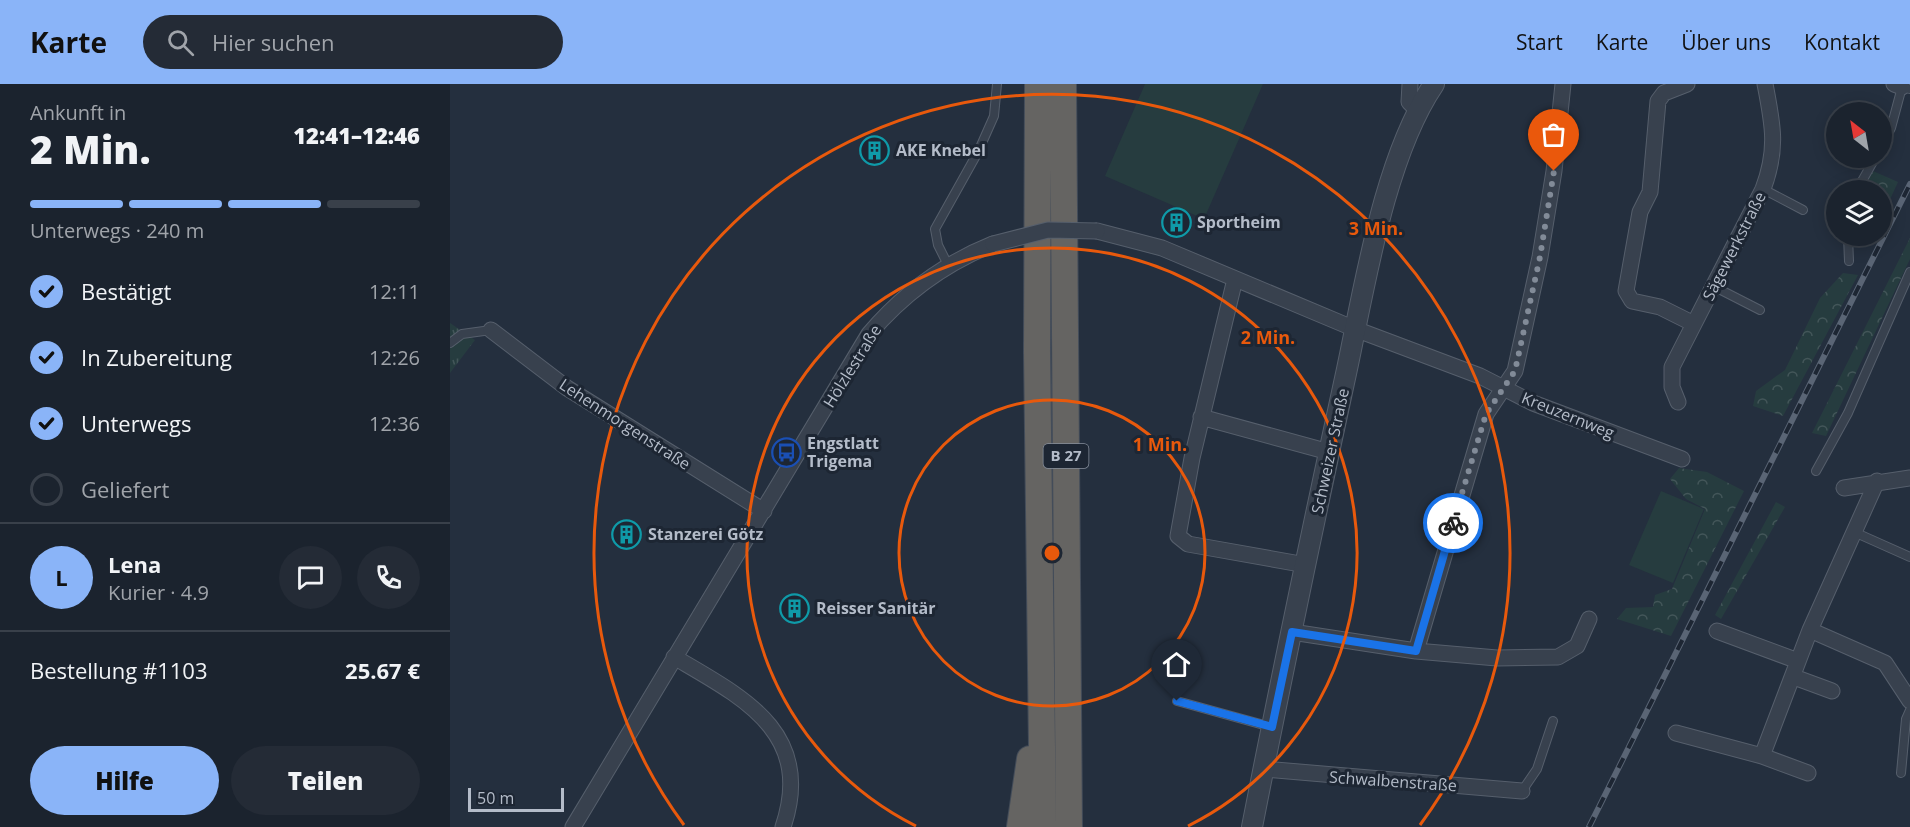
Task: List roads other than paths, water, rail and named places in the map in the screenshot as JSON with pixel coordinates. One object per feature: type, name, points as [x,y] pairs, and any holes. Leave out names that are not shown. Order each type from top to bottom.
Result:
[{"type":"highway","name":"B 27","points":[[1038,84],[1040,682],[1043,827]]},
{"type":"highway","name":"B 27","points":[[1064,84],[1069,827]]},
{"type":"highway","points":[[1020,827],[1040,682]]},
{"type":"highway","points":[[1068,762],[1079,827]]},
{"type":"street","points":[[1410,84],[1409,102],[1418,111]]},
{"type":"street","name":"Schweizer Straße","points":[[1252,827],[1329,452],[1385,205],[1405,140],[1434,84]]},
{"type":"street","points":[[1416,651],[1486,414],[1515,371],[1540,257],[1554,171],[1563,84]]},
{"type":"street","points":[[1687,84],[1664,93],[1658,101],[1650,192],[1640,212],[1626,291],[1632,301],[1660,307],[1694,324]]},
{"type":"street","name":"Sägewerkstraße","points":[[1678,402],[1672,387],[1672,368],[1763,189],[1774,153],[1774,134],[1765,84]]},
{"type":"street","name":"Hölzlestraße","points":[[573,827],[869,334],[908,294],[948,265],[993,244],[1048,230],[1098,231],[1162,248],[1356,329]]},
{"type":"street","points":[[1235,279],[1202,417],[1178,536],[1188,544],[1306,565]]},
{"type":"street","name":"Kreuzernweg","points":[[1356,329],[1480,376],[1533,403],[1682,459]]},
{"type":"street","name":"Lehenmorgenstraße","points":[[491,330],[576,394],[764,511]]},
{"type":"street","points":[[1202,417],[1329,452]]},
{"type":"street","points":[[1844,488],[1877,481],[1910,478]]},
{"type":"street","points":[[1762,756],[1810,630],[1877,481]]},
{"type":"street","points":[[1292,632],[1416,651],[1497,658],[1558,657],[1577,646],[1589,620]]},
{"type":"street","points":[[1810,630],[1885,663],[1910,701]]},
{"type":"street","points":[[1717,631],[1798,661]]},
{"type":"street","points":[[674,657],[742,698],[772,727],[784,753],[790,775],[790,797],[783,827]]},
{"type":"street","points":[[1794,677],[1832,691]]},
{"type":"street","points":[[1676,733],[1762,756],[1808,773]]},
{"type":"street","name":"Schwalbenstraße","points":[[1264,769],[1522,791]]},
{"type":"lane","points":[[948,265],[938,245],[935,228],[978,152],[994,116],[997,84]]},
{"type":"lane","points":[[1892,124],[1902,87]]},
{"type":"lane","points":[[1763,189],[1803,210]]},
{"type":"lane","points":[[1848,246],[1849,261]]},
{"type":"lane","points":[[1816,471],[1848,413],[1910,272]]},
{"type":"lane","points":[[1713,286],[1760,310]]},
{"type":"lane","points":[[450,343],[462,333],[491,330]]},
{"type":"lane","points":[[1854,532],[1910,557]]},
{"type":"lane","points":[[1177,701],[1272,727]]},
{"type":"lane","points":[[1901,772],[1906,719],[1910,710]]},
{"type":"lane","points":[[1522,791],[1537,770],[1553,722]]},
{"type":"railway","points":[[1589,827],[1910,184]]},
{"type":"place","name":"AKE Knebel","points":[[875,150]]},
{"type":"place","name":"Sportheim","points":[[1176,222]]},
{"type":"place","name":"Engstlatt Trigema","points":[[786,452]]},
{"type":"place","name":"Stanzerei Götz","points":[[627,534]]},
{"type":"place","name":"Reisser Sanitär","points":[[795,608]]}]
